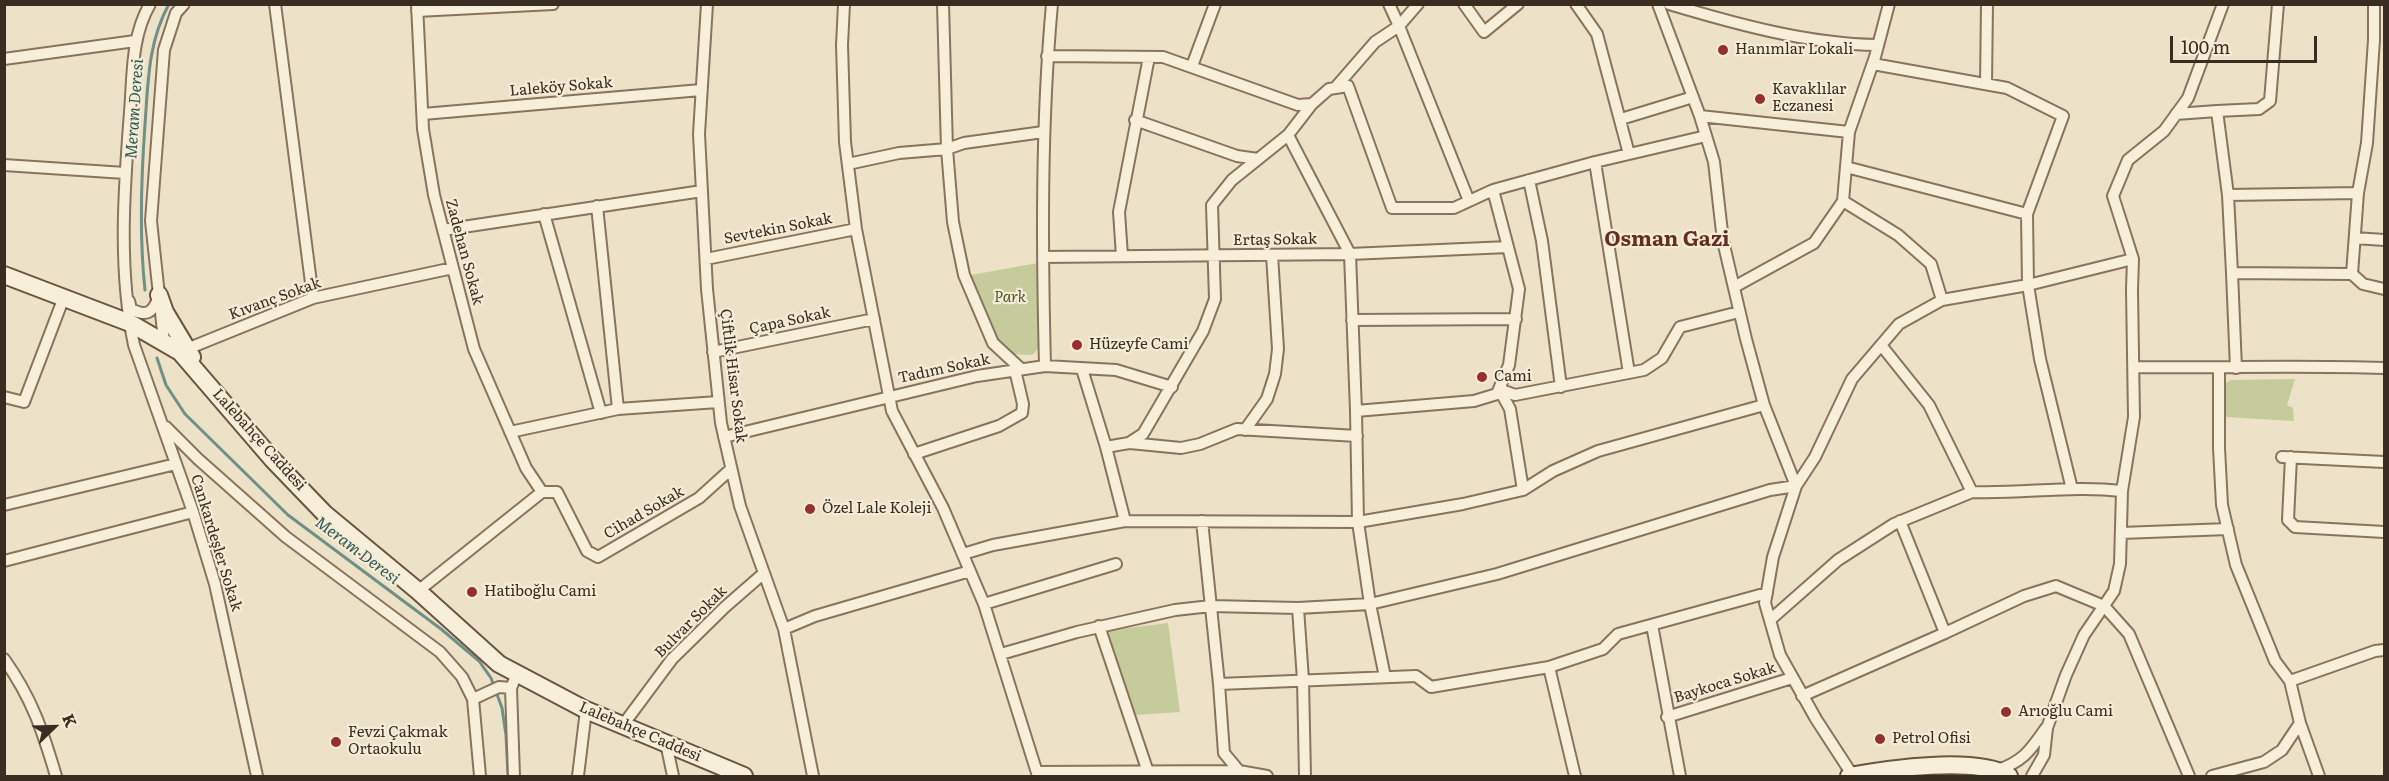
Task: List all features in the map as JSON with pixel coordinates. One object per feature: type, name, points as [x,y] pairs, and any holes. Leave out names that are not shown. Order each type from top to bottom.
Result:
[{"type":"street","name":"Cankardeşler Sokak","points":[[150,4],[135,41],[125,174],[123,228],[130,323],[134,345],[193,512],[215,584],[257,777]]},
{"type":"street","points":[[164,341],[151,221],[164,50],[176,13],[184,4]]},
{"type":"street","points":[[275,4],[313,298]]},
{"type":"street","points":[[417,8],[553,4]]},
{"type":"street","name":"Çiftlik Hisar Sokak","points":[[707,4],[699,134],[706,259],[718,402],[740,506],[784,629],[813,777]]},
{"type":"street","points":[[844,4],[842,45],[848,164],[856,229],[892,411],[963,554],[984,604],[1038,774],[1239,771],[1267,777]]},
{"type":"street","points":[[914,454],[999,426],[1022,413],[1023,404],[1018,370],[993,343],[964,275],[953,222],[947,149],[943,4]]},
{"type":"street","points":[[1045,366],[1043,132],[1052,4]]},
{"type":"street","points":[[1192,66],[1215,4]]},
{"type":"street","points":[[1389,4],[1470,201]]},
{"type":"street","points":[[1335,88],[1375,42],[1399,26],[1418,4]]},
{"type":"street","points":[[1464,4],[1484,32],[1518,4]]},
{"type":"street","points":[[1576,4],[1598,34],[1629,154]]},
{"type":"street","points":[[1658,4],[1700,116],[1714,162],[1723,242],[1740,312],[1764,405],[1796,486]]},
{"type":"street","points":[[1669,4],[1715,18],[1815,39],[1877,45]]},
{"type":"street","points":[[1734,286],[1814,243],[1843,201],[1850,132],[1873,63],[1889,4]]},
{"type":"street","points":[[1986,84],[1987,4]]},
{"type":"street","points":[[2044,777],[2047,728],[2066,675],[2084,635],[2114,591],[2120,564],[2122,491],[2134,417],[2133,259],[2113,195],[2128,160],[2164,131],[2188,98],[2223,4]]},
{"type":"street","points":[[2176,114],[2259,109],[2270,101],[2278,4]]},
{"type":"street","points":[[2352,274],[2358,193],[2367,143],[2374,40],[2374,4]]},
{"type":"street","name":"Zadehan Sokak","points":[[417,8],[423,114],[434,195],[443,230],[474,349],[526,468],[542,492]]},
{"type":"street","points":[[4,59],[135,41]]},
{"type":"street","points":[[1047,56],[1163,57],[1298,105],[1312,104]]},
{"type":"street","points":[[1122,256],[1119,212],[1149,57]]},
{"type":"street","points":[[1873,63],[2007,88],[2063,116],[2027,214],[2028,285],[2040,359],[2072,489]]},
{"type":"street","points":[[1129,443],[1143,434],[1172,387],[1203,331],[1215,299],[1212,205],[1232,180],[1288,135],[1312,104],[1329,89],[1348,86],[1392,208],[1454,208],[1493,190],[1595,162],[1706,136]]},
{"type":"street","name":"Laleköy Sokak","points":[[423,114],[701,90]]},
{"type":"street","points":[[1621,118],[1693,97]]},
{"type":"street","points":[[2217,111],[2228,195],[2236,368]]},
{"type":"street","points":[[1700,116],[1850,132]]},
{"type":"street","points":[[1135,120],[1237,156],[1258,159]]},
{"type":"street","points":[[848,164],[899,153],[947,149],[964,143],[1043,132]]},
{"type":"street","points":[[1288,135],[1350,254],[1358,522],[1370,604],[1385,677]]},
{"type":"street","points":[[1595,162],[1629,373]]},
{"type":"street","points":[[4,165],[125,174]]},
{"type":"street","points":[[1846,167],[2027,214]]},
{"type":"street","points":[[1529,180],[1542,241],[1561,387]]},
{"type":"street","points":[[1356,411],[1474,401],[1497,394],[1509,365],[1519,289],[1493,190]]},
{"type":"street","points":[[443,230],[702,191]]},
{"type":"street","points":[[2228,195],[2358,193]]},
{"type":"street","points":[[1843,201],[1898,235],[1931,264],[1942,300]]},
{"type":"street","points":[[597,206],[618,409]]},
{"type":"street","points":[[544,214],[601,413]]},
{"type":"street","name":"Sevtekin Sokak","points":[[706,259],[856,229]]},
{"type":"street","points":[[2355,238],[2385,240]]},
{"type":"street","name":"Ertaş Sokak","points":[[1043,257],[1350,254],[1508,247]]},
{"type":"street","points":[[1245,430],[1267,399],[1275,374],[1278,349],[1272,255]]},
{"type":"street","points":[[2047,728],[2031,749],[2014,764],[1996,775],[1970,766],[1945,771],[1897,768],[1851,776],[1780,655],[1765,603],[1773,557],[1796,486],[1815,457],[1852,379],[1899,324],[1942,300],[2028,285],[2133,259]]},
{"type":"street","name":"Kıvanç Sokak","points":[[184,350],[313,298],[453,268]]},
{"type":"street","points":[[2232,273],[2352,274],[2363,284],[2385,289]]},
{"type":"street","name":"Lalebahçe Caddesi","points":[[4,275],[130,323],[184,350],[273,460],[326,514],[418,591],[499,664],[514,681],[744,777]]},
{"type":"street","points":[[128,297],[132,309],[140,314],[154,308],[159,295]]},
{"type":"street","points":[[159,295],[184,350]]},
{"type":"street","points":[[4,397],[24,402],[64,297]]},
{"type":"street","points":[[1499,389],[1515,395],[1644,370],[1662,358],[1680,327],[1740,312]]},
{"type":"street","name":"Çapa Sokak","points":[[713,352],[874,319]]},
{"type":"street","points":[[1352,320],[1516,319]]},
{"type":"street","points":[[1881,345],[1929,405],[1972,492]]},
{"type":"street","name":"Tadım Sokak","points":[[724,437],[977,376],[1045,366],[1116,370],[1172,387]]},
{"type":"street","points":[[2134,367],[2385,368]]},
{"type":"street","points":[[2219,368],[2222,505],[2236,565],[2276,661],[2290,681],[2300,723],[2319,777]]},
{"type":"street","points":[[1082,369],[1106,447],[1125,521]]},
{"type":"street","points":[[1499,389],[1510,409],[1523,490]]},
{"type":"street","points":[[510,432],[618,409],[718,402]]},
{"type":"street","points":[[963,554],[993,545],[1125,521],[1358,522],[1523,490],[1553,471],[1598,451],[1764,405]]},
{"type":"street","points":[[163,425],[286,537],[440,652],[478,697],[480,777]]},
{"type":"street","points":[[1106,447],[1129,443],[1181,448],[1200,444],[1237,429],[1357,436]]},
{"type":"street","points":[[2385,462],[2287,457],[2288,520],[2291,524],[2295,527],[2385,532]]},
{"type":"street","points":[[4,505],[176,464]]},
{"type":"street","name":"Cihad Sokak","points":[[542,492],[557,492],[587,551],[598,557],[699,498],[731,470]]},
{"type":"street","points":[[1001,654],[1099,626],[1174,610],[1211,606],[1298,608],[1370,604],[1497,574],[1770,490],[1796,486]]},
{"type":"street","points":[[1770,620],[1838,560],[1900,521],[1972,492],[2006,493],[2098,488],[2122,491]]},
{"type":"street","points":[[418,591],[542,492]]},
{"type":"street","points":[[4,561],[193,512]]},
{"type":"street","points":[[1202,521],[1224,753],[1239,771]]},
{"type":"street","points":[[1900,521],[1945,633]]},
{"type":"street","points":[[2121,533],[2228,529]]},
{"type":"street","points":[[984,604],[1116,564]]},
{"type":"street","points":[[784,629],[815,616],[970,571]]},
{"type":"street","name":"Bulvar Sokak","points":[[623,725],[672,659],[724,607],[764,573]]},
{"type":"street","points":[[1802,696],[2024,596],[2056,586],[2104,606],[2128,634],[2188,777]]},
{"type":"street","points":[[1219,684],[1416,675],[1431,687],[1549,667],[1603,649],[1618,634],[1767,593]]},
{"type":"street","points":[[1298,608],[1303,680],[1305,777]]},
{"type":"street","points":[[1652,625],[1667,717],[1680,777]]},
{"type":"street","points":[[1099,626],[1148,772]]},
{"type":"street","points":[[2290,681],[2375,651],[2385,650]]},
{"type":"street","points":[[4,659],[19,679],[39,718],[56,777]]},
{"type":"street","points":[[1549,667],[1575,777]]},
{"type":"street","name":"Baykoca Sokak","points":[[1667,717],[1792,678]]},
{"type":"street","points":[[478,697],[514,681],[514,777]]},
{"type":"street","points":[[578,777],[586,710]]},
{"type":"street","points":[[2212,777],[2264,762],[2282,750],[2300,723]]},
{"type":"street","points":[[666,743],[673,777]]},
{"type":"street","points":[[2032,777],[2044,755]]},
{"type":"green space","name":"Park","points":[[1038,263],[1039,348],[1032,355],[1008,354],[998,341],[971,275]]},
{"type":"green space","points":[[2295,379],[2287,405],[2293,408],[2294,421],[2225,417],[2222,412],[2224,384],[2231,380]]},
{"type":"green space","points":[[1168,623],[1180,712],[1134,715],[1106,635],[1111,630]]},
{"type":"waterway","name":"Meram Deresi","points":[[145,290],[141,208],[147,94],[153,48],[169,4]]},
{"type":"waterway","name":"Meram Deresi","points":[[157,358],[166,385],[185,414],[288,515],[441,629],[479,661],[491,678],[502,708],[508,776]]},
{"type":"place","name":"Hanımlar Lokali","points":[[1723,50]]},
{"type":"place","name":"Kavaklılar Eczanesi","points":[[1760,99]]},
{"type":"place","name":"Hüzeyfe Cami","points":[[1077,345]]},
{"type":"place","name":"Cami","points":[[1482,377]]},
{"type":"place","name":"Özel Lale Koleji","points":[[810,509]]},
{"type":"place","name":"Hatiboğlu Cami","points":[[472,592]]},
{"type":"place","name":"Arıoğlu Cami","points":[[2006,712]]},
{"type":"place","name":"Petrol Ofisi","points":[[1880,739]]},
{"type":"place","name":"Fevzi Çakmak Ortaokulu","points":[[336,742]]},
{"type":"district","name":"Osman Gazi","points":[[1667,240]]}]
